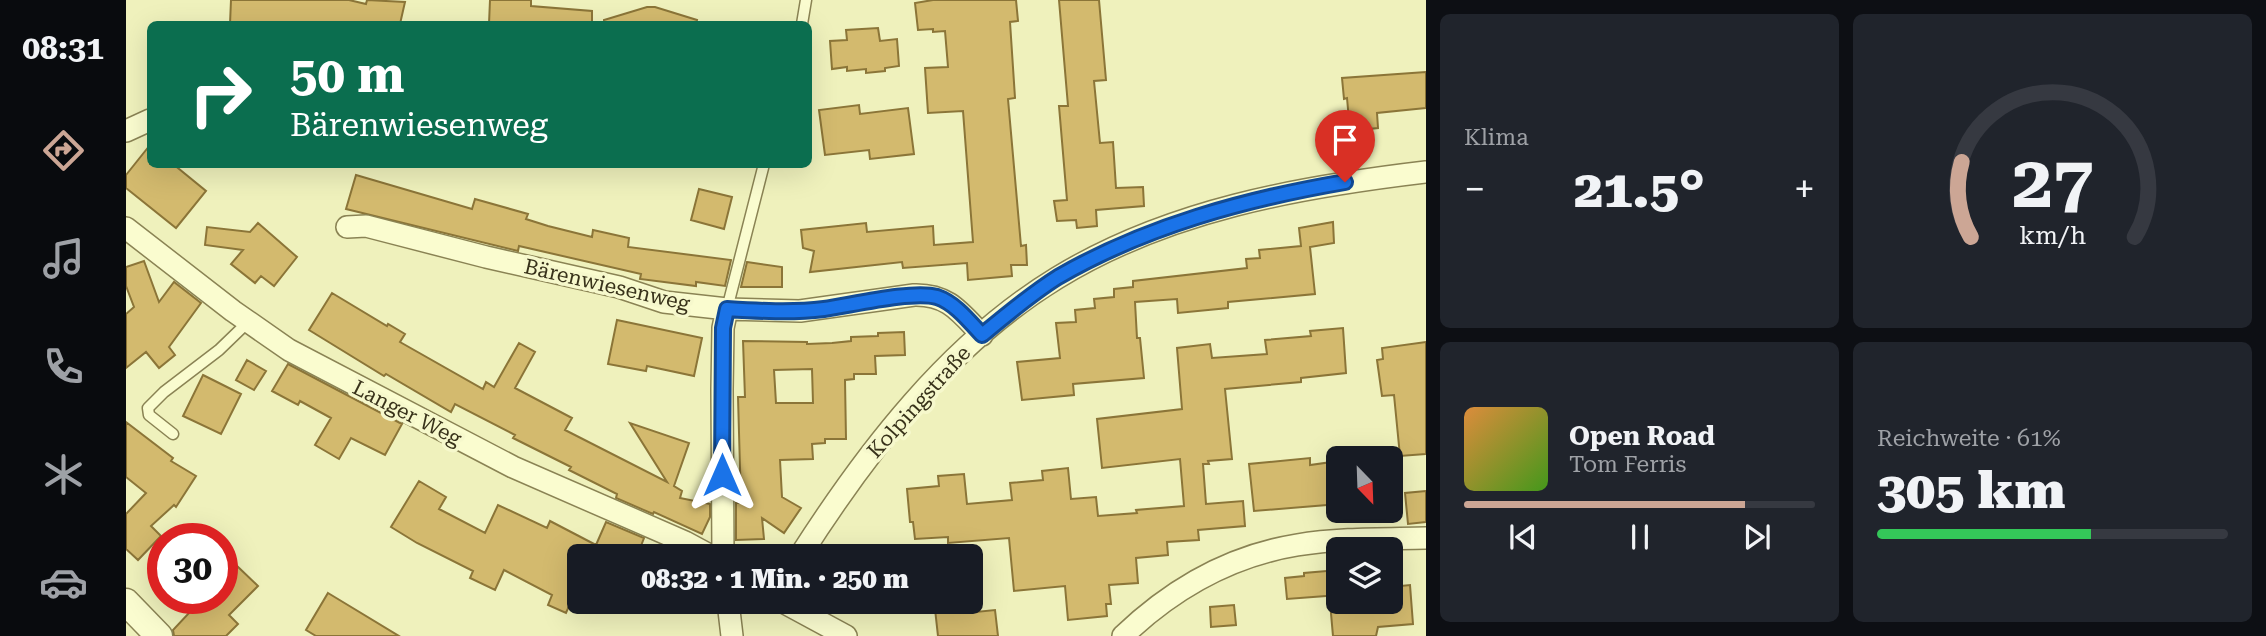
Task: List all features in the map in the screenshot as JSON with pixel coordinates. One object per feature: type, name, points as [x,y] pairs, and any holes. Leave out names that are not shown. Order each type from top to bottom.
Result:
[{"type":"street","points":[[126,131],[147,121]]},
{"type":"street","name":"Kolpingstraße","points":[[808,544],[850,482],[920,396],[982,335],[1058,278],[1115,248],[1185,220],[1251,201],[1310,188],[1426,173]]},
{"type":"street","name":"Bärenwiesenweg","points":[[348,227],[366,226],[619,287],[664,302],[778,311],[821,309],[923,295],[946,301],[982,335]]},
{"type":"street","name":"Langer Weg","points":[[126,228],[281,346],[458,439],[689,544]]},
{"type":"street","points":[[723,544],[722,352],[727,309]]},
{"type":"street","points":[[1123,636],[1177,592],[1222,567],[1252,556],[1311,543],[1426,538]]},
{"type":"street","points":[[126,602],[159,636]]},
{"type":"street","points":[[729,614],[732,636]]},
{"type":"street","points":[[805,614],[846,636]]},
{"type":"lane","points":[[802,21],[806,0]]},
{"type":"lane","points":[[727,309],[763,168]]},
{"type":"lane","points":[[173,434],[149,415],[148,408],[164,392],[219,350],[248,322]]},
{"type":"building","points":[[231,0],[349,0],[366,4],[367,0],[405,2],[401,21],[230,21]]},
{"type":"building","points":[[490,0],[531,0],[531,6],[592,11],[592,21],[489,21]]},
{"type":"building","points":[[933,0],[1016,0],[1018,21],[1010,22],[1015,98],[1008,99],[1021,246],[1026,245],[1027,265],[1011,265],[1012,276],[968,280],[967,263],[903,268],[902,262],[810,272],[814,251],[803,248],[801,230],[866,223],[867,232],[933,226],[934,245],[973,242],[963,111],[928,113],[925,68],[948,67],[945,31],[918,30],[915,3]]},
{"type":"building","points":[[1059,0],[1099,0],[1106,80],[1094,81],[1100,143],[1113,142],[1116,188],[1143,187],[1144,206],[1096,210],[1097,226],[1077,228],[1076,220],[1057,221],[1054,201],[1067,200],[1059,106],[1068,106]]},
{"type":"building","points":[[655,7],[697,20],[604,21]]},
{"type":"building","points":[[878,28],[880,41],[897,39],[899,66],[866,73],[866,69],[832,69],[830,41],[847,40],[846,30]]},
{"type":"building","points":[[1426,72],[1426,108],[1377,113],[1378,128],[1350,131],[1342,78]]},
{"type":"building","points":[[859,105],[860,114],[908,108],[914,154],[870,159],[869,150],[825,155],[819,110]]},
{"type":"building","points":[[147,149],[147,168],[178,168],[206,191],[176,228],[126,188],[126,175]]},
{"type":"building","points":[[356,175],[472,209],[475,199],[528,214],[526,219],[592,237],[593,230],[629,238],[628,247],[731,260],[725,286],[696,282],[696,286],[640,279],[641,274],[519,246],[518,251],[346,209]]},
{"type":"building","points":[[699,189],[732,197],[724,229],[691,220]]},
{"type":"building","points":[[1333,222],[1334,243],[1310,247],[1315,294],[1228,302],[1228,308],[1178,313],[1177,299],[1135,302],[1137,338],[1140,338],[1144,378],[1073,384],[1074,395],[1022,400],[1017,362],[1060,358],[1056,323],[1076,322],[1075,310],[1095,308],[1094,299],[1114,297],[1114,289],[1133,287],[1133,281],[1247,268],[1246,259],[1260,258],[1259,250],[1301,246],[1299,228]]},
{"type":"building","points":[[258,223],[297,257],[274,286],[261,276],[255,283],[231,264],[243,250],[205,245],[207,227],[250,232]]},
{"type":"building","points":[[144,261],[159,302],[174,282],[201,303],[169,347],[175,355],[159,368],[146,352],[126,368],[126,314],[134,307],[126,286],[126,267]]},
{"type":"building","points":[[747,262],[782,267],[782,287],[741,287]]},
{"type":"building","points":[[332,293],[405,334],[400,342],[483,389],[486,382],[494,387],[519,343],[535,352],[515,388],[572,418],[565,430],[667,482],[630,423],[689,443],[674,486],[682,491],[680,498],[710,504],[710,517],[702,534],[616,498],[617,494],[513,438],[515,435],[455,404],[451,412],[386,374],[384,376],[309,330]]},
{"type":"building","points":[[617,320],[702,338],[694,376],[647,366],[646,371],[608,364]]},
{"type":"building","points":[[1343,328],[1346,373],[1301,378],[1301,382],[1225,389],[1232,459],[1208,461],[1209,464],[1203,464],[1206,504],[1243,501],[1245,526],[1198,530],[1199,540],[1167,542],[1168,555],[1136,558],[1138,583],[1109,585],[1111,604],[1106,604],[1107,616],[1068,620],[1065,586],[1014,591],[1009,538],[948,543],[948,537],[915,539],[913,522],[910,522],[907,489],[939,486],[938,476],[964,474],[967,504],[1012,500],[1010,483],[1043,480],[1042,471],[1068,468],[1071,499],[1096,497],[1098,516],[1184,506],[1180,459],[1102,468],[1097,419],[1182,409],[1177,348],[1210,344],[1212,358],[1267,354],[1265,340],[1311,336],[1310,331]]},
{"type":"building","points":[[904,332],[905,355],[875,356],[876,374],[854,374],[854,379],[845,380],[846,439],[825,439],[825,443],[812,444],[813,459],[780,460],[782,497],[801,508],[784,533],[762,518],[764,539],[736,540],[736,503],[741,503],[738,397],[745,397],[743,341],[832,343],[851,341],[851,337],[878,336],[878,333]],"holes":[[[812,369],[813,403],[776,403],[774,370]]]},
{"type":"building","points":[[1426,342],[1426,454],[1404,456],[1404,446],[1399,446],[1394,395],[1382,396],[1377,360],[1383,359],[1382,348]]},
{"type":"building","points":[[247,360],[266,371],[254,390],[236,380]]},
{"type":"building","points":[[288,364],[402,424],[385,455],[351,438],[339,459],[315,445],[331,418],[300,401],[298,405],[272,391]]},
{"type":"building","points":[[203,375],[241,394],[221,434],[183,416]]},
{"type":"building","points":[[126,422],[173,458],[171,461],[196,476],[176,507],[174,505],[154,523],[147,523],[147,551],[138,560],[126,549],[126,514],[146,493],[126,477]]},
{"type":"building","points":[[1310,458],[1310,465],[1326,463],[1326,505],[1254,511],[1249,464]]},
{"type":"building","points":[[419,481],[446,497],[439,509],[485,533],[498,505],[547,528],[550,521],[594,544],[567,544],[566,613],[548,605],[552,595],[504,570],[495,590],[470,578],[473,571],[391,527]]},
{"type":"building","points":[[1426,491],[1426,522],[1408,524],[1405,493]]},
{"type":"building","points":[[606,522],[644,538],[642,544],[596,544]]},
{"type":"building","points":[[238,567],[258,586],[238,606]]},
{"type":"building","points":[[1326,571],[1326,596],[1287,599],[1285,578],[1304,576],[1304,573]]},
{"type":"building","points":[[1410,585],[1413,624],[1378,627],[1376,636],[1333,636],[1331,614],[1403,614],[1403,586]]},
{"type":"building","points":[[328,593],[399,636],[316,636],[306,630]]},
{"type":"building","points":[[1234,605],[1236,625],[1211,627],[1210,607]]},
{"type":"building","points":[[995,610],[998,636],[938,636],[936,614],[983,614],[983,611]]},
{"type":"building","points":[[188,614],[230,614],[238,624],[226,636],[174,636],[173,630]]},
{"type":"route","points":[[722,475],[723,328],[727,309],[800,311],[923,295],[946,301],[982,335],[1009,312],[1058,278],[1115,248],[1185,220],[1225,208],[1345,182]]}]
